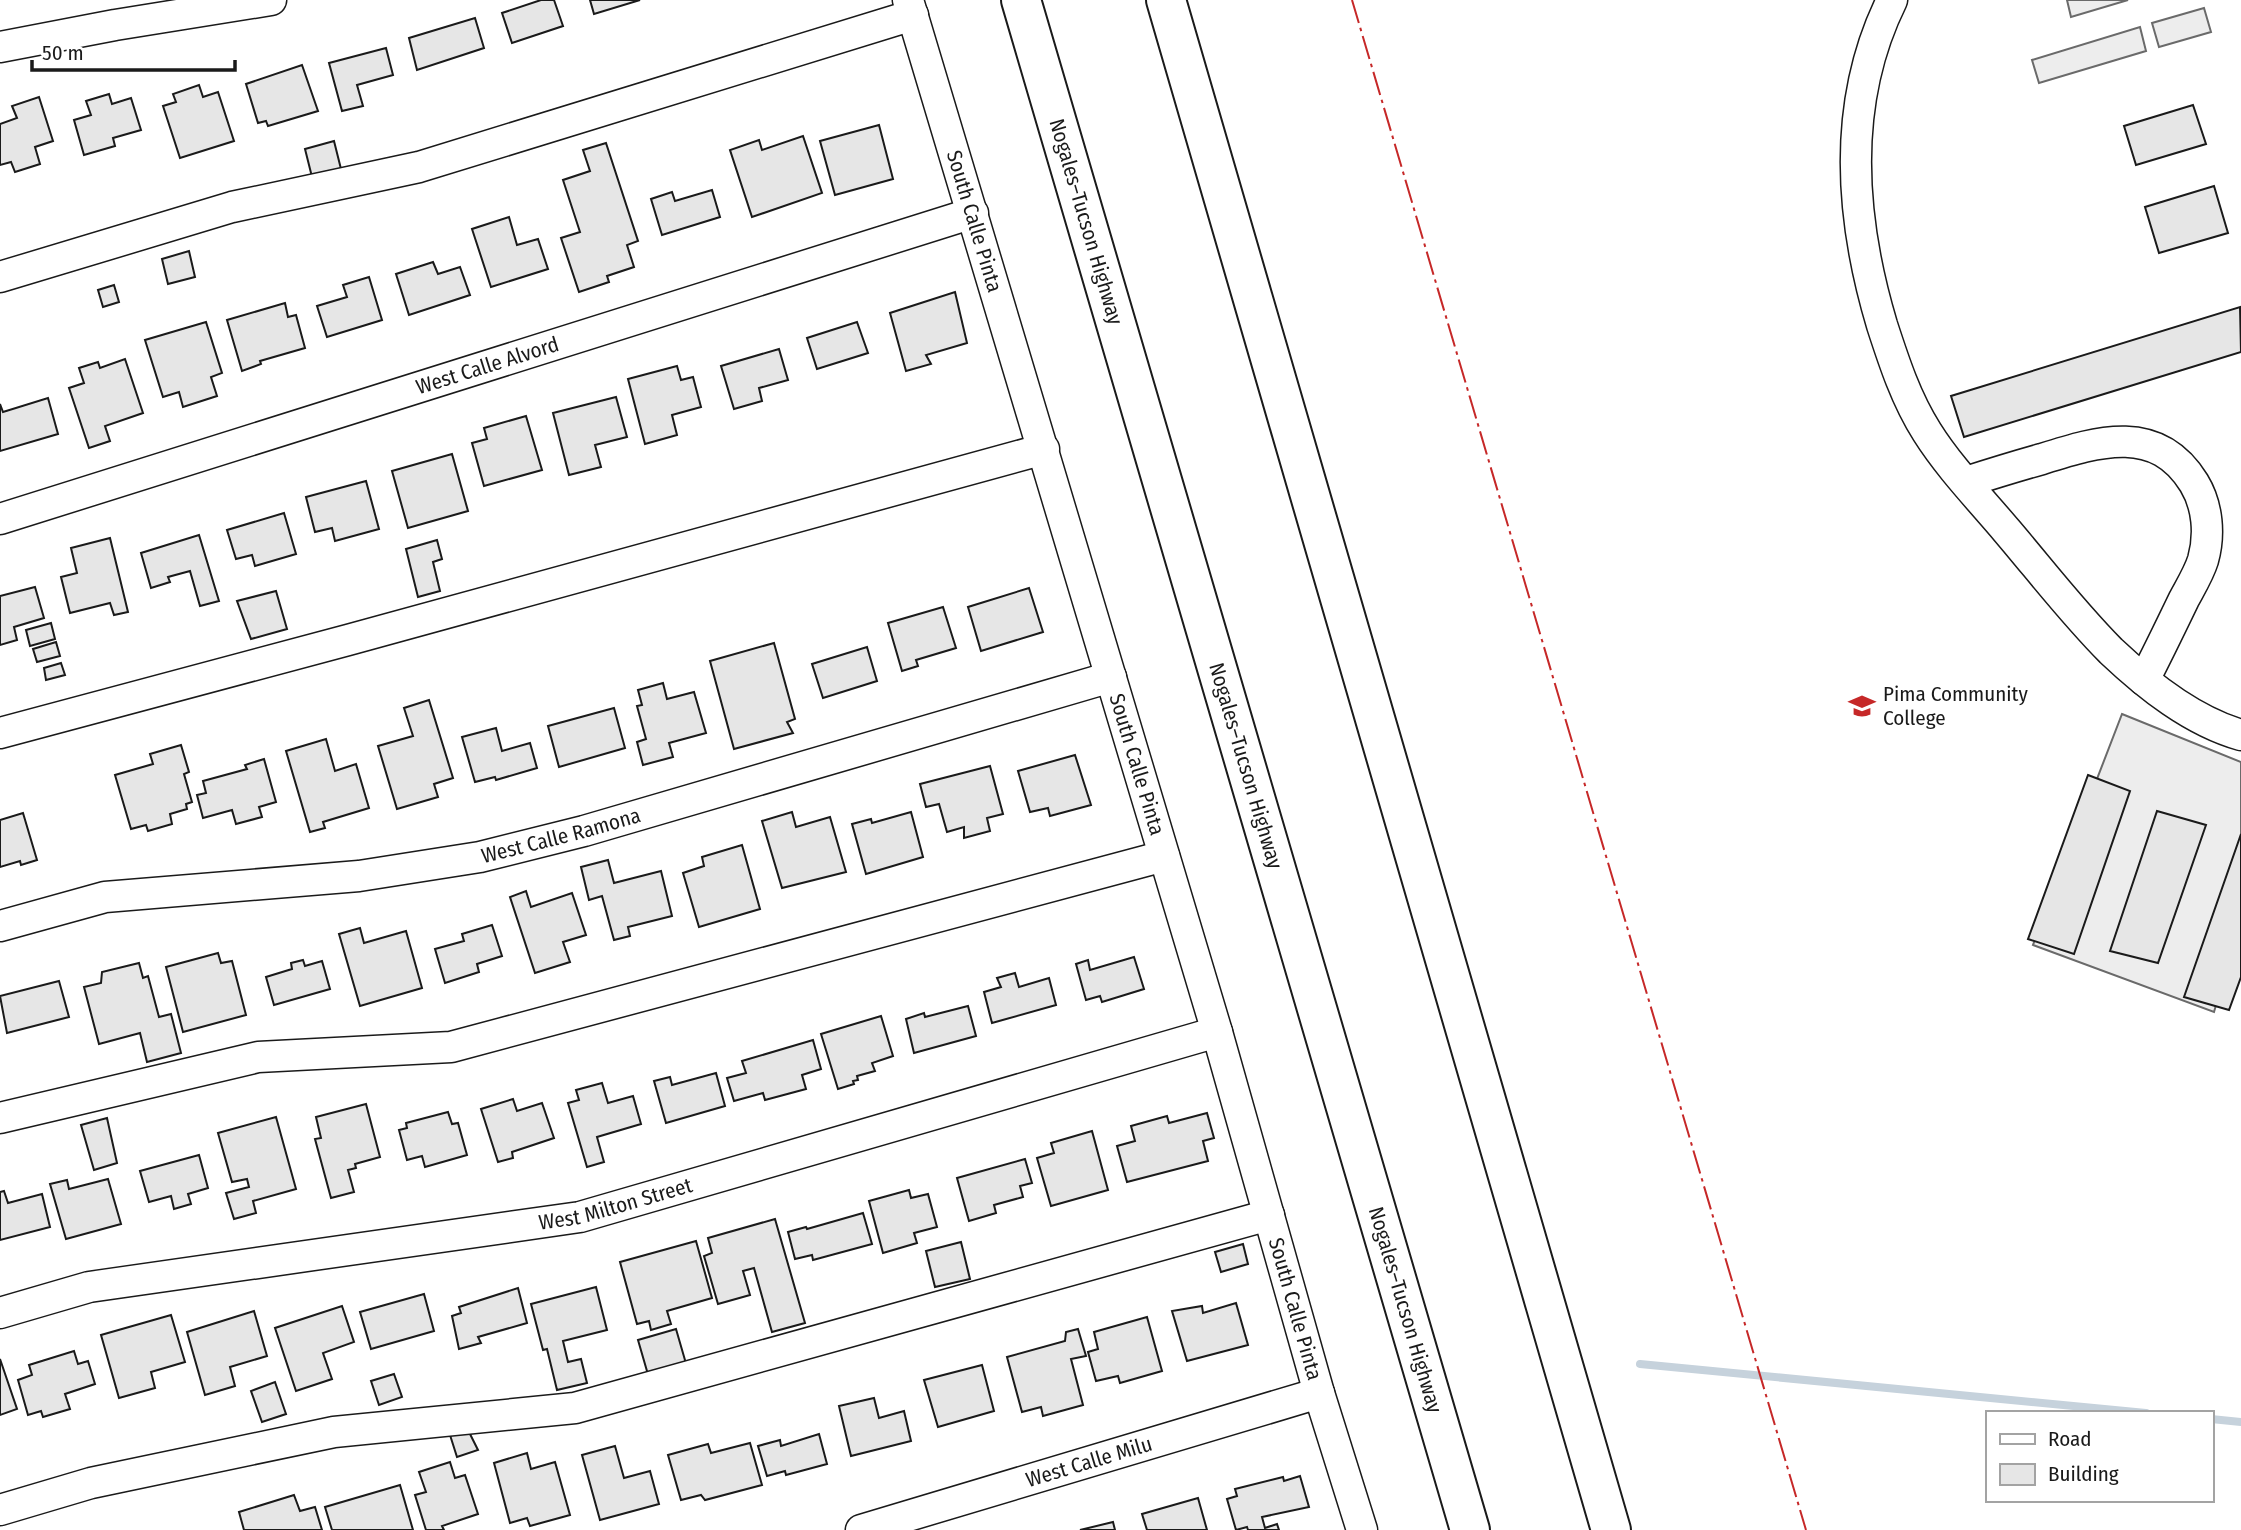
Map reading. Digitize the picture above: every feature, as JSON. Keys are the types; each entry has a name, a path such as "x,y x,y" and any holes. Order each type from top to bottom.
{"highway":[{"name":"Nogales–Tucson Highway","path":"1021,0 1470,1530"},
{"path":"1166,0 1611,1530"}],"street":[{"path":"0,47 271,0"},
{"path":"1892,0 1870,54 1857,126 1856,182 1861,237 1872,290 1902,384 1928,434 2095,636 2144,680 2201,718 2241,735"},
{"path":"0,277 232,208 419,167 911,8"},
{"name":"South Calle Pinta","path":"911,8 1217,1032 1319,1393 1362,1530"},
{"name":"West Calle Alvord","path":"0,519 973,213"},
{"path":"1966,482 2092,443 2120,441 2145,444 2168,454 2186,470 2198,490 2206,514 2208,539 2202,562 2144,680"},
{"path":"0,733 1044,449"},
{"name":"West Calle Ramona","path":"0,926 105,897 359,876 480,857 584,831 1111,677"},
{"path":"0,1118 258,1057 451,1046 1164,856"},
{"name":"West Milton Street","path":"0,1313 89,1287 580,1217 1217,1032"},
{"path":"0,1510 91,1483 334,1432 575,1408 1269,1215"},
{"name":"West Calle Milu","path":"861,1530 1319,1393"}],"shaded area":[{"path":"2067,0 2128,0 2071,17"},
{"path":"2204,8 2211,32 2159,47 2152,23"},
{"path":"2140,27 2146,51 2039,83 2032,60"},
{"path":"2122,714 2241,762 2241,919 2214,1012 2033,945"}],"building":[{"path":"541,0 554,0 563,26 512,43 502,13"},
{"path":"590,0 640,0 594,14"},
{"path":"475,18 484,48 417,70 409,38"},
{"path":"386,48 393,75 357,85 363,106 342,111 329,63"},
{"path":"302,65 318,111 268,126 266,121 258,123 246,84"},
{"path":"199,85 203,97 218,92 234,141 180,158 163,106 176,102 173,94"},
{"path":"109,94 112,104 131,98 141,130 113,138 115,146 84,155 74,120 91,115 86,101"},
{"path":"39,97 53,141 35,147 40,164 15,172 11,162 0,165 0,124 17,118 12,106"},
{"path":"2193,105 2206,144 2136,165 2124,126"},
{"path":"879,125 893,179 835,195 820,141"},
{"path":"803,136 822,193 752,217 730,150 759,140 762,150"},
{"path":"334,141 342,173 313,181 305,149"},
{"path":"606,143 638,241 627,245 634,267 607,276 609,282 579,292 561,238 580,232 563,180 590,171 583,150"},
{"path":"2214,186 2228,233 2159,253 2145,207"},
{"path":"712,190 720,217 662,235 651,199 672,192 675,201"},
{"path":"509,217 517,245 538,239 548,269 491,287 472,229"},
{"path":"189,251 195,277 168,284 162,259"},
{"path":"433,262 438,274 460,267 470,295 409,315 396,274"},
{"path":"369,277 382,320 327,337 317,306 347,297 343,285"},
{"path":"114,285 119,302 103,307 98,290"},
{"path":"955,292 967,343 926,355 931,364 906,371 890,313"},
{"path":"285,303 288,317 296,315 305,348 260,361 261,364 242,371 227,320"},
{"path":"2240,307 2241,352 1964,437 1951,396"},
{"path":"206,322 222,373 211,377 217,396 183,407 179,392 163,397 145,340"},
{"path":"857,322 868,353 817,369 807,338"},
{"path":"779,349 788,380 759,388 762,401 734,409 721,366"},
{"path":"125,359 143,413 105,426 110,441 89,448 69,388 84,383 79,368 98,362 100,368"},
{"path":"677,366 681,380 693,377 701,407 672,415 677,435 645,444 628,379"},
{"path":"616,397 627,437 595,445 601,467 569,475 553,413"},
{"path":"48,398 58,434 0,451 0,404 3,412"},
{"path":"526,416 542,470 484,486 472,443 487,439 484,428"},
{"path":"452,454 468,511 408,528 392,471"},
{"path":"366,481 379,529 335,541 332,528 315,532 306,497"},
{"path":"284,513 296,554 255,566 252,555 236,559 227,530"},
{"path":"199,535 219,601 200,606 190,571 168,577 170,582 151,588 141,553"},
{"path":"110,538 128,612 114,615 110,603 70,613 61,577 77,573 71,548"},
{"path":"437,540 442,559 433,562 440,591 418,597 406,549"},
{"path":"35,587 44,618 14,627 17,640 0,645 0,596"},
{"path":"1029,588 1043,632 981,651 968,607"},
{"path":"276,591 287,629 251,639 237,601"},
{"path":"943,607 956,648 916,660 918,666 902,671 888,623"},
{"path":"51,623 55,639 30,646 26,630"},
{"path":"56,642 60,656 37,662 33,649"},
{"path":"774,643 795,719 787,722 793,733 734,749 710,661"},
{"path":"867,647 877,681 823,698 812,664"},
{"path":"61,663 65,675 46,680 44,668"},
{"path":"663,683 667,699 694,692 706,733 669,743 673,757 643,765 637,742 646,739 637,706 642,705 638,690"},
{"path":"429,700 453,778 434,784 438,797 397,809 378,746 413,736 404,708"},
{"path":"614,708 625,748 559,767 548,726"},
{"path":"496,728 502,751 530,743 537,768 496,780 495,777 475,782 462,737"},
{"path":"326,739 335,771 356,764 369,808 323,822 325,828 310,832 286,751"},
{"path":"181,745 189,772 184,774 192,802 186,804 187,809 170,814 172,824 148,831 146,825 131,829 115,775 153,764 150,754"},
{"path":"1075,755 1091,805 1050,816 1048,808 1030,812 1018,771"},
{"path":"264,759 276,802 259,807 262,817 236,824 232,810 203,818 197,795 206,793 203,781 247,769 245,765"},
{"path":"990,766 1003,814 987,818 990,831 964,838 964,827 947,832 939,804 926,807 920,784"},
{"path":"2088,775 2130,791 2074,954 2028,939"},
{"path":"2157,811 2206,825 2158,963 2110,951"},
{"path":"792,812 796,827 830,817 846,872 782,888 762,821"},
{"path":"911,812 923,857 866,874 852,824 871,819 872,823"},
{"path":"23,813 37,860 21,865 20,861 0,867 0,820"},
{"path":"2241,834 2241,977 2229,1010 2184,997"},
{"path":"742,845 760,909 699,927 683,873 704,866 702,857"},
{"path":"608,860 614,883 661,871 672,916 628,927 630,936 614,940 602,896 589,900 581,867"},
{"path":"526,891 531,907 572,893 586,935 563,942 570,962 535,973 510,897"},
{"path":"492,925 502,956 477,964 479,972 445,983 435,949 464,941 462,934"},
{"path":"360,928 364,943 406,931 422,988 360,1006 339,934"},
{"path":"218,953 221,963 232,961 246,1015 183,1032 166,967"},
{"path":"1134,957 1144,989 1102,1002 1100,996 1086,1000 1076,964 1088,960 1090,970"},
{"path":"303,960 305,966 322,961 330,989 274,1005 266,977 292,969 291,963"},
{"path":"139,963 143,978 148,976 159,1017 171,1014 181,1053 147,1062 140,1033 99,1044 84,987 101,983 102,972"},
{"path":"1015,973 1019,987 1049,978 1056,1005 992,1023 984,992 1001,987 997,978"},
{"path":"59,981 69,1017 7,1033 0,996"},
{"path":"968,1006 976,1036 914,1053 906,1019 924,1013 925,1017"},
{"path":"881,1016 893,1056 872,1063 875,1071 857,1076 858,1080 853,1081 854,1084 838,1089 821,1034"},
{"path":"813,1040 821,1069 802,1075 806,1089 765,1100 763,1093 734,1101 727,1078 746,1073 742,1061"},
{"path":"716,1073 725,1106 666,1123 654,1081 670,1077 672,1085"},
{"path":"602,1083 608,1103 633,1096 641,1124 597,1137 604,1162 587,1167 568,1103 579,1100 576,1090"},
{"path":"513,1099 517,1111 542,1103 554,1138 512,1152 513,1158 498,1162 481,1109"},
{"path":"366,1104 380,1157 355,1164 356,1168 348,1170 354,1192 331,1198 315,1139 321,1138 316,1117"},
{"path":"448,1112 452,1124 458,1123 467,1155 425,1167 422,1156 407,1160 399,1130 407,1128 406,1123"},
{"path":"1207,1113 1214,1138 1203,1141 1208,1161 1127,1182 1117,1146 1135,1141 1131,1126 1167,1116 1169,1123"},
{"path":"276,1117 296,1189 253,1201 256,1213 234,1219 226,1193 249,1187 247,1179 232,1182 218,1133"},
{"path":"107,1118 117,1163 94,1170 81,1125"},
{"path":"1092,1131 1108,1190 1051,1206 1037,1158 1054,1153 1051,1143"},
{"path":"199,1155 208,1188 188,1194 191,1204 174,1209 171,1196 149,1202 140,1171"},
{"path":"1025,1159 1032,1183 1020,1186 1023,1197 994,1205 996,1213 969,1221 957,1178"},
{"path":"108,1179 121,1224 66,1239 50,1184 67,1180 69,1189"},
{"path":"909,1190 911,1198 928,1194 937,1227 914,1233 917,1243 883,1253 869,1201"},
{"path":"4,1191 8,1203 42,1194 50,1227 0,1240 0,1192"},
{"path":"863,1213 872,1244 813,1260 812,1255 795,1259 788,1232"},
{"path":"775,1219 805,1323 772,1332 754,1268 743,1271 750,1295 718,1304 704,1256 712,1253 708,1238"},
{"path":"696,1241 712,1298 667,1311 671,1324 651,1330 649,1321 637,1324 620,1262"},
{"path":"961,1242 970,1279 935,1287 926,1251"},
{"path":"1243,1244 1248,1264 1221,1272 1215,1252"},
{"path":"596,1287 607,1330 563,1341 568,1362 581,1359 587,1383 557,1390 547,1349 543,1350 531,1304"},
{"path":"518,1288 527,1323 478,1337 481,1343 459,1349 452,1316 461,1313 459,1307"},
{"path":"424,1294 434,1331 371,1349 360,1312"},
{"path":"1236,1303 1248,1345 1187,1361 1172,1311 1202,1306 1203,1313"},
{"path":"342,1306 354,1342 323,1353 332,1379 296,1391 275,1328"},
{"path":"254,1311 267,1356 230,1367 235,1386 205,1395 187,1332"},
{"path":"171,1315 185,1362 151,1372 155,1388 119,1398 101,1335"},
{"path":"1147,1317 1162,1371 1120,1383 1118,1376 1096,1381 1088,1352 1098,1349 1094,1332"},
{"path":"676,1329 687,1367 649,1378 638,1340"},
{"path":"1078,1329 1086,1356 1071,1359 1083,1405 1043,1416 1041,1407 1022,1412 1007,1357 1065,1341 1066,1332"},
{"path":"74,1351 78,1364 88,1361 95,1384 65,1394 70,1409 43,1417 41,1411 28,1415 18,1380 32,1375 29,1365"},
{"path":"0,1359 17,1409 0,1415"},
{"path":"982,1365 994,1411 938,1427 924,1380"},
{"path":"394,1374 402,1397 379,1405 371,1381"},
{"path":"275,1382 286,1414 262,1422 251,1391"},
{"path":"874,1398 879,1418 904,1411 911,1441 851,1456 839,1406"},
{"path":"468,1430 478,1450 457,1457 450,1435"},
{"path":"819,1434 827,1464 786,1475 785,1471 767,1476 758,1446 780,1440 781,1446"},
{"path":"750,1443 762,1485 705,1500 701,1495 681,1500 668,1455 708,1444 711,1453"},
{"path":"615,1446 624,1478 650,1471 659,1504 600,1520 582,1455"},
{"path":"527,1453 531,1469 555,1462 570,1515 530,1526 527,1518 510,1523 494,1463"},
{"path":"450,1462 455,1478 465,1475 478,1514 442,1526 444,1530 426,1530 415,1495 426,1492 419,1472"},
{"path":"1300,1476 1309,1507 1262,1517 1265,1528 1277,1524 1279,1530 1248,1530 1247,1527 1236,1530 1227,1499 1237,1496 1235,1489 1283,1477 1284,1481"},
{"path":"400,1485 413,1530 332,1530 325,1507"},
{"path":"294,1495 300,1511 315,1507 322,1530 244,1530 239,1512"},
{"path":"1198,1498 1207,1530 1147,1530 1142,1514"},
{"path":"1113,1522 1115,1530 1080,1530"}],"waterway":[{"path":"1640,1364 2125,1411"},
{"path":"2213,1419 2241,1422"}],"power":[{"path":"1352,0 1806,1530"}],"place":[{"name":"Pima Community College","path":"1862,706"}]}
